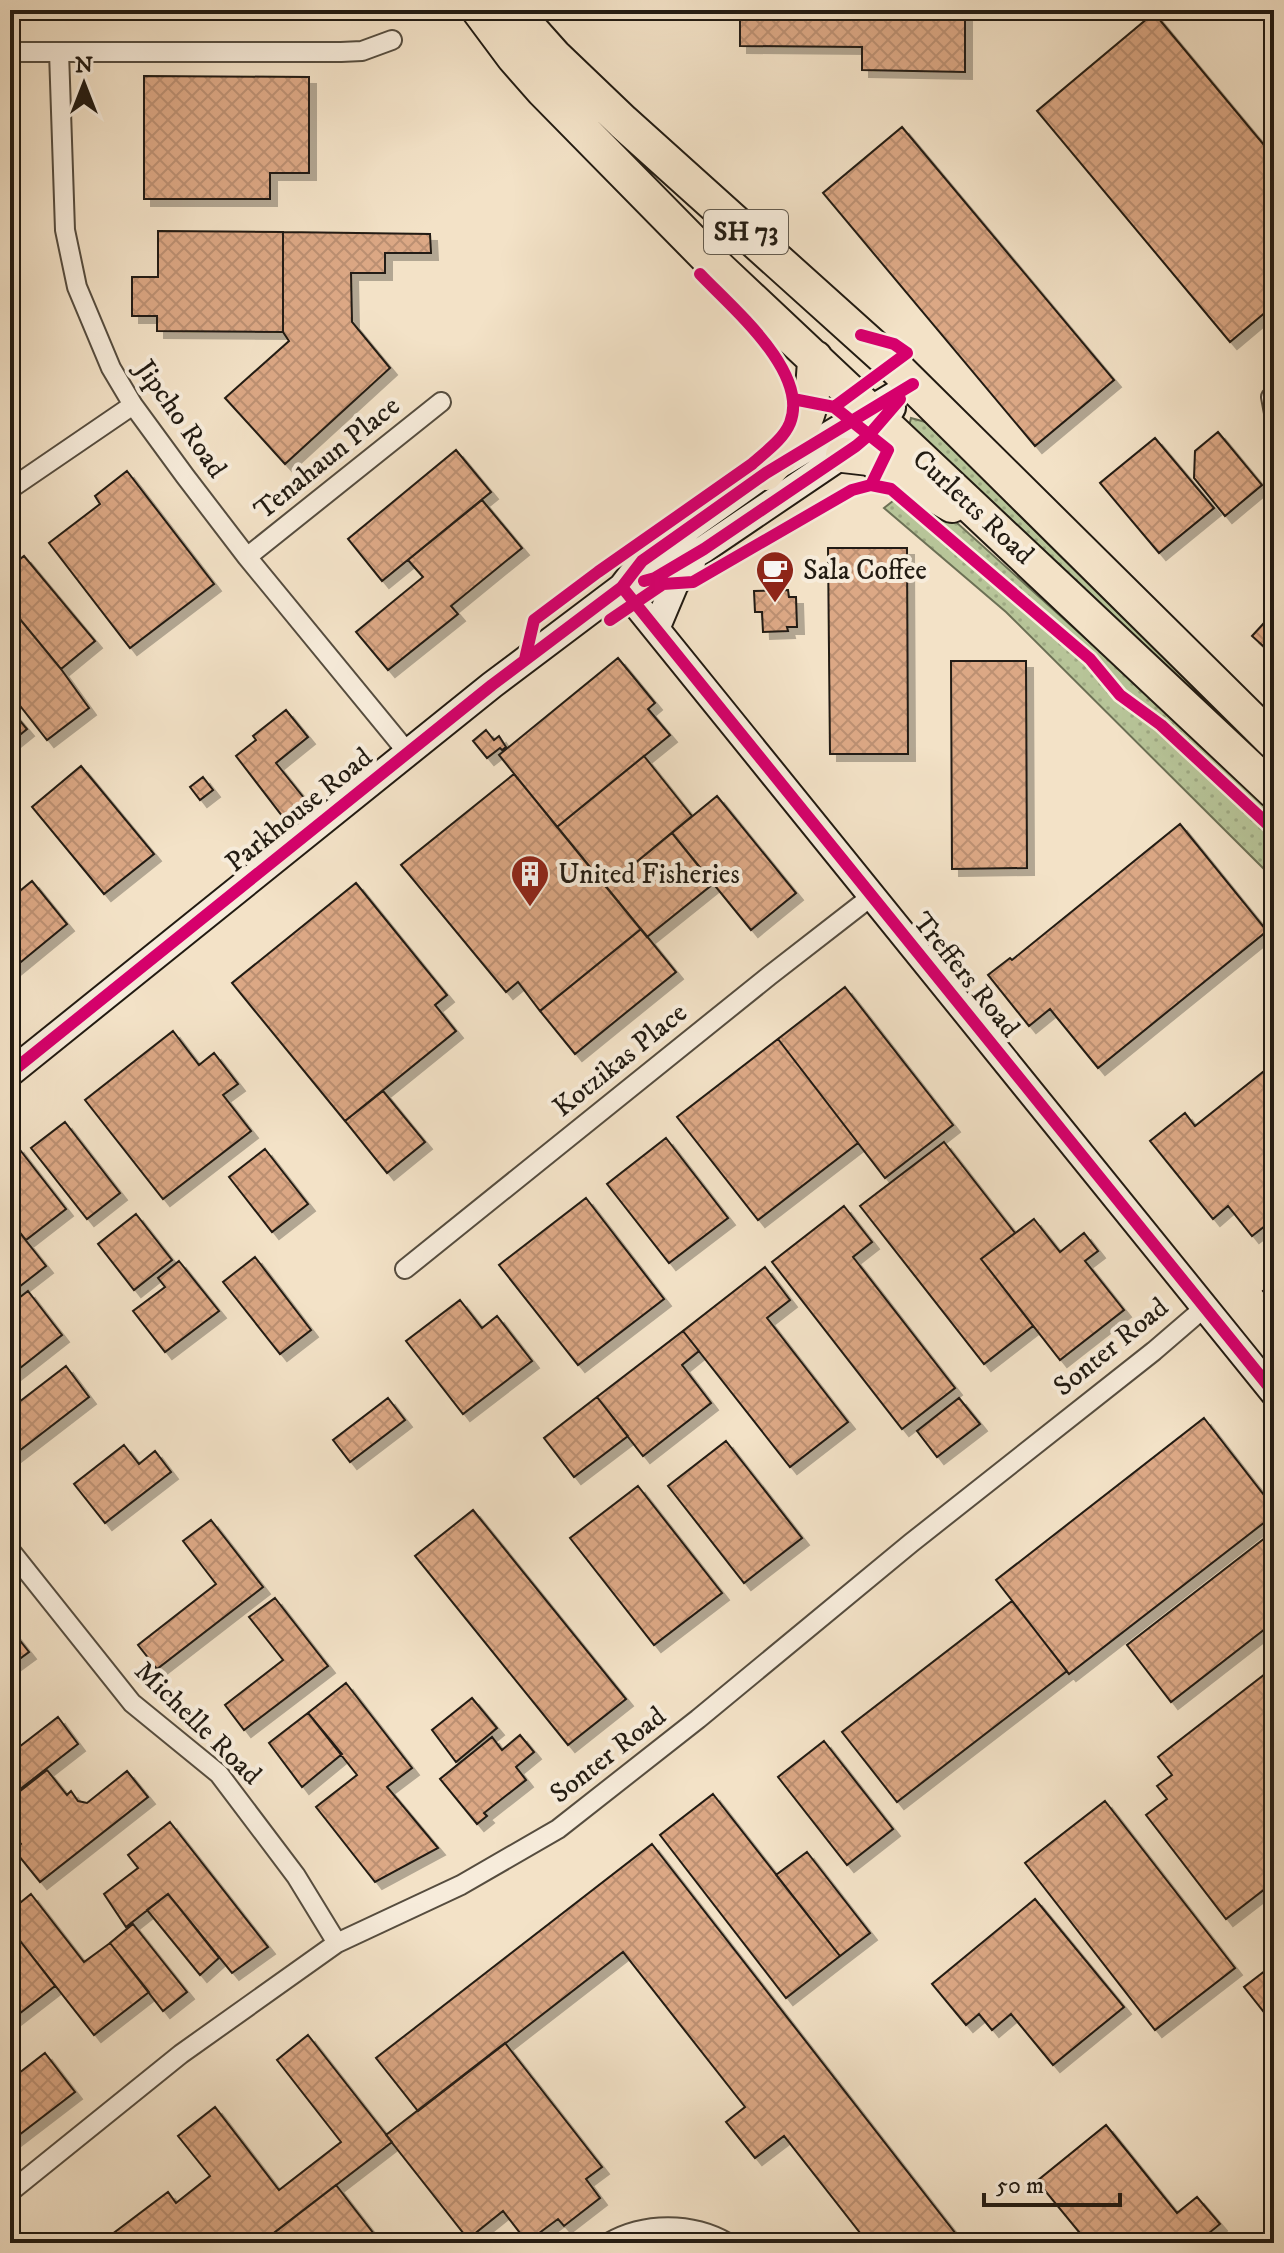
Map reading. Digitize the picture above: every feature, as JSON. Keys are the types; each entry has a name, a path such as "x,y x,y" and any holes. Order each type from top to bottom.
{"highway":[{"name":"Curletts Road","path":"479,10 543,90 719,269 1274,791"},
{"name":"Curletts Road","path":"513,10 554,56 623,122 913,384 1274,742"},
{"path":"766,473 791,446 806,419 814,394 815,358"},
{"path":"843,455 869,458 998,530"}],"street":[{"path":"10,52 341,52 362,51 392,40"},
{"name":"Jipcho Road","path":"59,52 65,230 77,287 111,368 133,405 247,557 408,753"},
{"name":"Parkhouse Road","path":"10,1073 550,639 622,587 642,561 766,473 876,415 913,384"},
{"name":"Tenahaun Place","path":"247,557 441,402"},
{"path":"10,489 133,405"},
{"name":"Parkhouse Road","path":"622,587 655,578 704,549 843,455 869,435 876,415"},
{"path":"656,629 675,584 704,549"},
{"name":"Treffers Road","path":"622,587 1274,1393"},
{"name":"Kotzikas Place","path":"405,1269 872,896"},
{"name":"Sonter Road","path":"10,2192 181,2054 337,1943 461,1885 558,1829 1204,1308"},
{"name":"Michelle Road","path":"10,1550 132,1703 219,1774 296,1876 337,1943"},
{"path":"608,2243 636,2230 669,2228 703,2232 728,2243"}],"green space":[{"path":"911,418 929,423 1274,757 1274,776 908,430"},
{"path":"907,490 946,513 1274,808 1274,879 1006,612 884,508"}],"building":[{"path":"740,10 965,10 965,72 862,70 862,47 740,46"},
{"path":"1154,13 1274,157 1274,305 1230,342 1037,111"},
{"path":"144,76 309,77 309,173 270,173 270,199 144,199"},
{"path":"902,127 1114,380 1035,446 823,193"},
{"path":"158,231 283,232 283,332 157,331 157,316 132,316 132,277 158,277"},
{"path":"283,232 430,234 431,253 385,253 385,273 351,273 352,322 390,368 285,464 225,398 289,341 283,332"},
{"path":"1218,432 1262,485 1225,516 1194,478 1195,451"},
{"path":"1155,438 1214,508 1159,553 1100,483"},
{"path":"456,450 491,492 382,581 348,539"},
{"path":"127,471 214,584 130,648 49,543 100,504 95,496"},
{"path":"482,500 522,548 451,606 458,614 388,670 356,632 423,577 408,560"},
{"path":"828,548 907,548 908,754 830,754"},
{"path":"24,556 95,641 61,669 10,607 10,567"},
{"name":"Sala Coffee","path":"788,590 789,597 796,597 797,627 787,627 788,631 763,632 762,612 755,612 754,591"},
{"path":"10,607 89,708 47,740 10,693"},
{"path":"1274,612 1274,656 1252,636"},
{"path":"618,658 655,703 648,709 670,735 557,827 499,755"},
{"path":"951,661 1026,661 1027,868 952,869"},
{"path":"10,709 27,729 10,743"},
{"path":"286,710 308,737 276,763 308,803 286,821 236,756 256,740 253,736"},
{"path":"486,730 494,740 499,736 506,747 487,758 473,741"},
{"path":"644,756 692,816 606,887 557,827"},
{"path":"81,766 154,854 104,894 32,807"},
{"name":"United Fisheries","path":"514,774 641,929 540,1011 518,982 506,992 401,865"},
{"path":"203,777 213,790 200,800 190,787"},
{"path":"717,796 796,893 751,930 672,833"},
{"path":"1180,824 1267,931 1098,1068 1050,1009 1029,1026 988,975 1010,958 1012,960"},
{"path":"672,833 713,884 647,937 606,887"},
{"path":"32,881 67,924 10,971 10,899"},
{"path":"356,883 447,995 435,1005 456,1031 345,1121 232,983"},
{"path":"641,929 676,972 575,1054 540,1011"},
{"path":"845,987 953,1125 885,1178 778,1039"},
{"path":"173,1031 199,1065 214,1053 238,1084 223,1095 251,1131 163,1199 85,1100"},
{"path":"778,1039 858,1143 758,1220 677,1117"},
{"path":"1268,1068 1274,1076 1274,1219 1252,1236 1228,1206 1213,1219 1150,1141 1185,1113 1195,1126"},
{"path":"383,1091 425,1142 387,1173 345,1121"},
{"path":"65,1122 120,1193 87,1219 31,1148"},
{"path":"666,1138 728,1218 669,1263 607,1184"},
{"path":"944,1142 1015,1233 981,1259 1033,1326 984,1364 860,1206"},
{"path":"17,1146 66,1209 26,1240 10,1220 10,1152"},
{"path":"265,1149 308,1204 272,1232 229,1177"},
{"path":"586,1198 664,1299 578,1365 499,1265"},
{"path":"844,1206 872,1242 853,1257 955,1388 902,1429 772,1262"},
{"path":"136,1214 172,1260 134,1290 98,1244"},
{"path":"1034,1219 1060,1252 1084,1233 1098,1251 1085,1261 1124,1310 1060,1360 981,1259"},
{"path":"16,1228 46,1266 10,1294 10,1233"},
{"path":"255,1257 311,1330 280,1354 223,1282"},
{"path":"179,1261 219,1311 165,1352 133,1311 165,1287 158,1278"},
{"path":"765,1267 790,1300 767,1318 848,1422 790,1467 683,1331"},
{"path":"1274,1283 1274,1305 1263,1291"},
{"path":"28,1291 62,1335 10,1376 10,1341 13,1338 10,1334 10,1305"},
{"path":"460,1300 482,1328 497,1316 532,1361 463,1414 406,1341"},
{"path":"683,1331 699,1351 682,1365 711,1403 643,1456 597,1397"},
{"path":"66,1366 89,1397 10,1458 10,1409"},
{"path":"597,1397 628,1436 574,1477 544,1438"},
{"path":"388,1398 405,1420 350,1462 333,1440"},
{"path":"959,1398 980,1424 937,1457 917,1431"},
{"path":"1204,1418 1274,1508 1274,1515 1069,1674 996,1580"},
{"path":"726,1441 802,1538 744,1583 668,1486"},
{"path":"124,1445 139,1464 155,1451 171,1472 105,1523 74,1484"},
{"path":"638,1486 722,1593 654,1645 570,1538"},
{"path":"473,1510 626,1699 568,1745 415,1556"},
{"path":"211,1520 263,1587 157,1669 138,1645 216,1584 183,1541"},
{"path":"1274,1531 1274,1622 1171,1702 1127,1645"},
{"path":"275,1598 328,1666 244,1730 225,1705 283,1660 249,1617"},
{"path":"1012,1601 1067,1671 897,1802 842,1732"},
{"path":"10,1628 29,1652 10,1666"},
{"path":"1274,1667 1274,1882 1226,1919 1146,1815 1167,1799 1157,1786 1172,1775 1158,1757"},
{"path":"346,1683 412,1768 387,1787 438,1848 375,1882 316,1807 357,1775 308,1713"},
{"path":"472,1698 497,1728 456,1762 432,1730"},
{"path":"308,1713 342,1754 302,1787 269,1743"},
{"path":"58,1717 78,1744 10,1797 10,1754"},
{"path":"520,1735 534,1752 516,1767 526,1780 484,1813 487,1816 477,1824 440,1779 492,1737 502,1750"},
{"path":"824,1741 893,1829 847,1865 778,1777"},
{"path":"47,1770 67,1795 71,1791 78,1801 87,1803 127,1771 148,1797 40,1882 14,1850 21,1844 10,1831 10,1799"},
{"path":"713,1794 840,1956 786,1998 660,1835"},
{"path":"1105,1801 1235,1968 1155,2030 1025,1863"},
{"path":"170,1822 268,1947 232,1973 168,1894 126,1927 104,1894 138,1868 128,1855"},
{"path":"652,1844 963,2243 868,2243 784,2136 755,2158 726,2122 745,2107 623,1952 418,2111 376,2058"},
{"path":"807,1852 870,1933 840,1956 776,1875"},
{"path":"31,1894 84,1962 110,1943 149,1992 94,2035 10,1928 10,1911"},
{"path":"168,1894 219,1958 200,1975 147,1910"},
{"path":"1035,1899 1124,2007 1053,2065 1011,2014 992,2030 979,2014 966,2025 932,1984"},
{"path":"133,1924 187,1992 163,2011 110,1943"},
{"path":"10,1928 55,1986 10,2021"},
{"path":"1274,1964 1274,2025 1244,1987"},
{"path":"308,2035 392,2142 261,2243 117,2243 111,2235 168,2192 176,2203 210,2176 178,2136 215,2107 279,2190 341,2142 277,2060"},
{"path":"505,2043 602,2167 586,2179 600,2198 564,2226 558,2219 527,2242 503,2211 468,2239 386,2135"},
{"path":"45,2053 75,2092 10,2142 10,2080"},
{"path":"1106,2125 1177,2213 1197,2197 1220,2224 1197,2243 1088,2243 1037,2181"},
{"path":"336,2185 381,2243 283,2243 275,2232"}],"cycle path":[{"path":"525,659 534,620 752,464 778,440 790,423 793,403 789,383 778,362 747,322 700,274"},
{"path":"834,407 907,353 894,344 861,335"},
{"path":"10,1073 492,685 622,587 642,561 766,473 913,384"},
{"path":"793,399 834,407 888,450 871,485"},
{"path":"644,581 655,578 704,549 856,446 900,399"},
{"path":"610,620 663,584 693,582 852,490 871,485 891,489 1090,659 1120,695 1161,725 1274,830"},
{"path":"622,587 1274,1393"}],"place":[{"name":"Sala Coffee","path":"775,604"},
{"name":"United Fisheries","path":"530,908"}]}
